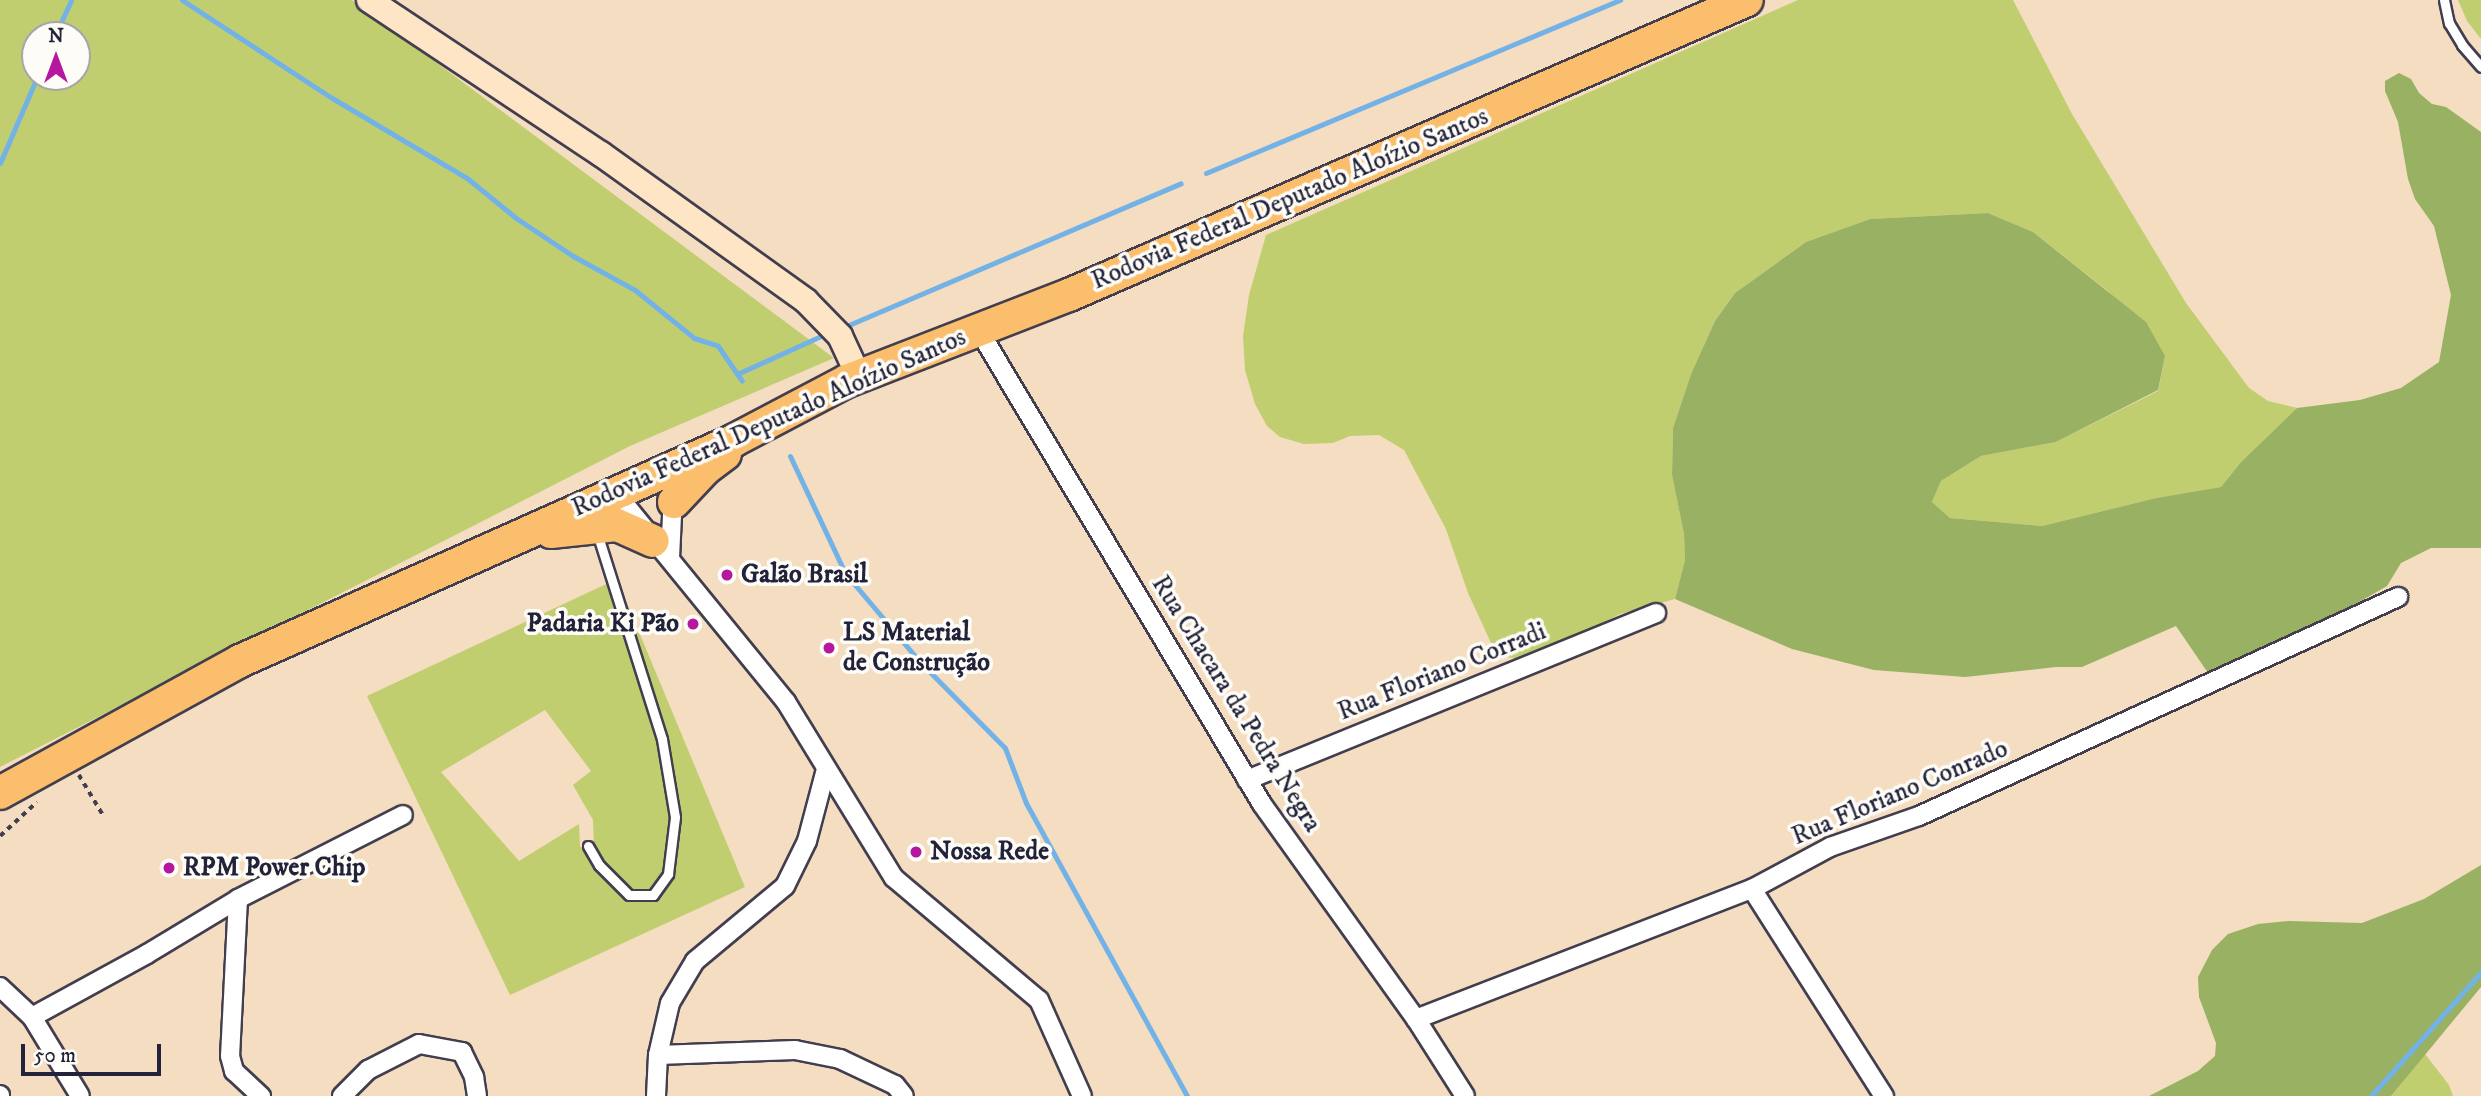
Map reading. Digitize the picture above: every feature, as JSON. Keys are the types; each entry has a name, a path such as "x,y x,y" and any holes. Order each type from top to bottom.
{"highway":[{"name":"Rodovia Federal Deputado Aloízio Santos","path":"0,793 240,661 508,540 619,484 762,426 853,379 1069,295 1746,0"},
{"path":"661,465 853,379"},
{"path":"674,502 705,469 762,426"},
{"path":"444,569 474,542 499,528 619,484"},
{"path":"508,540 617,525 662,550"}],"street":[{"path":"369,0 601,154 806,301 840,336 853,379"},
{"name":"Rua Chacara da Pedra Negra","path":"978,329 1247,780 1416,1019 1465,1096"},
{"path":"661,465 674,502 662,550"},
{"path":"619,484 627,507 786,702 894,878 1039,1000 1082,1096"},
{"name":"Rua Floriano Conrado","path":"1416,1019 1752,889 1830,847 1919,817 2398,597"},
{"name":"Rua Floriano Corradi","path":"1247,780 1656,613"},
{"path":"656,1096 658,1055 670,1003 695,961 785,886 807,841 826,769"},
{"path":"32,1017 147,954 238,899 403,815"},
{"path":"1752,889 1884,1096"},
{"path":"238,899 228,1039 234,1071 261,1096"},
{"path":"0,986 32,1017 80,1096"},
{"path":"342,1096 368,1070 419,1044 462,1052 474,1077 477,1096"},
{"path":"658,1055 795,1050 839,1059 895,1085 904,1096"}],"lane":[{"path":"2444,0 2449,23 2462,46 2481,67"},
{"path":"588,846 599,865 629,895 653,895 668,874 675,817 662,738 595,526"}],"path":[{"path":"75,768 103,815"}],"green space":[{"path":"0,0 352,0 834,358 630,446 0,767"},
{"path":"1798,0 2013,0 2072,114 2186,303 2249,388 2268,401 2297,408 2241,462 2221,487 2156,498 2042,526 1950,518 1932,502 1941,481 1981,456 2056,442 2158,391 2165,356 2109,292 2033,232 1988,213 1870,219 1806,242 1735,293 1715,321 1691,374 1673,428 1672,475 1684,534 1685,560 1675,599 1620,614 1531,660 1497,656 1468,593 1446,529 1404,450 1379,435 1350,436 1333,443 1304,444 1280,437 1267,426 1255,404 1245,370 1243,336 1249,295 1266,235"},
{"path":"2458,0 2481,0 2481,39 2467,21"},
{"path":"2399,73 2411,79 2419,93 2432,104 2446,107 2481,132 2481,548 2431,548 2401,563 2387,586 2247,666 2236,683 2219,689 2176,626 2082,667 2056,667 1965,677 1874,670 1792,649 1675,599 1685,560 1684,534 1672,475 1673,428 1691,374 1715,321 1735,293 1806,242 1870,219 1988,213 2033,232 2146,322 2165,356 2158,390 2056,442 1981,456 1941,481 1932,502 1950,518 2042,526 2156,498 2221,487 2241,462 2297,408 2360,400 2401,388 2439,362 2451,295 2434,226 2415,199 2408,179 2398,122 2385,91 2385,81"},
{"path":"617,579 745,887 510,995 367,696","holes":["545,710 591,771 573,785 593,820 594,845 580,847 579,824 519,861 441,772"]},
{"path":"2481,865 2481,987 2391,1096 2149,1096 2198,1071 2215,1056 2216,1043 2199,997 2198,977 2212,950 2228,934 2258,924 2289,921 2362,923 2424,899"},
{"path":"2425,1054 2449,1085 2453,1096 2391,1096"}],"waterway":[{"path":"61,21 71,0"},
{"path":"182,0 332,98 467,178 516,218 573,256 635,290 694,338 718,346 742,381"},
{"path":"1206,173 1620,0"},
{"path":"0,163 31,91"},
{"path":"844,327 1181,183"},
{"path":"737,374 825,334"},
{"path":"790,456 845,573 919,661 1005,748 1026,803 1187,1096"},
{"path":"2371,1096 2481,972"}],"place":[{"name":"Galão Brasil","path":"727,575"},
{"name":"Padaria Ki Pão","path":"693,624"},
{"name":"LS Material de Construção","path":"829,648"},
{"name":"Nossa Rede","path":"916,852"},
{"name":"RPM Power Chip","path":"169,868"}]}
